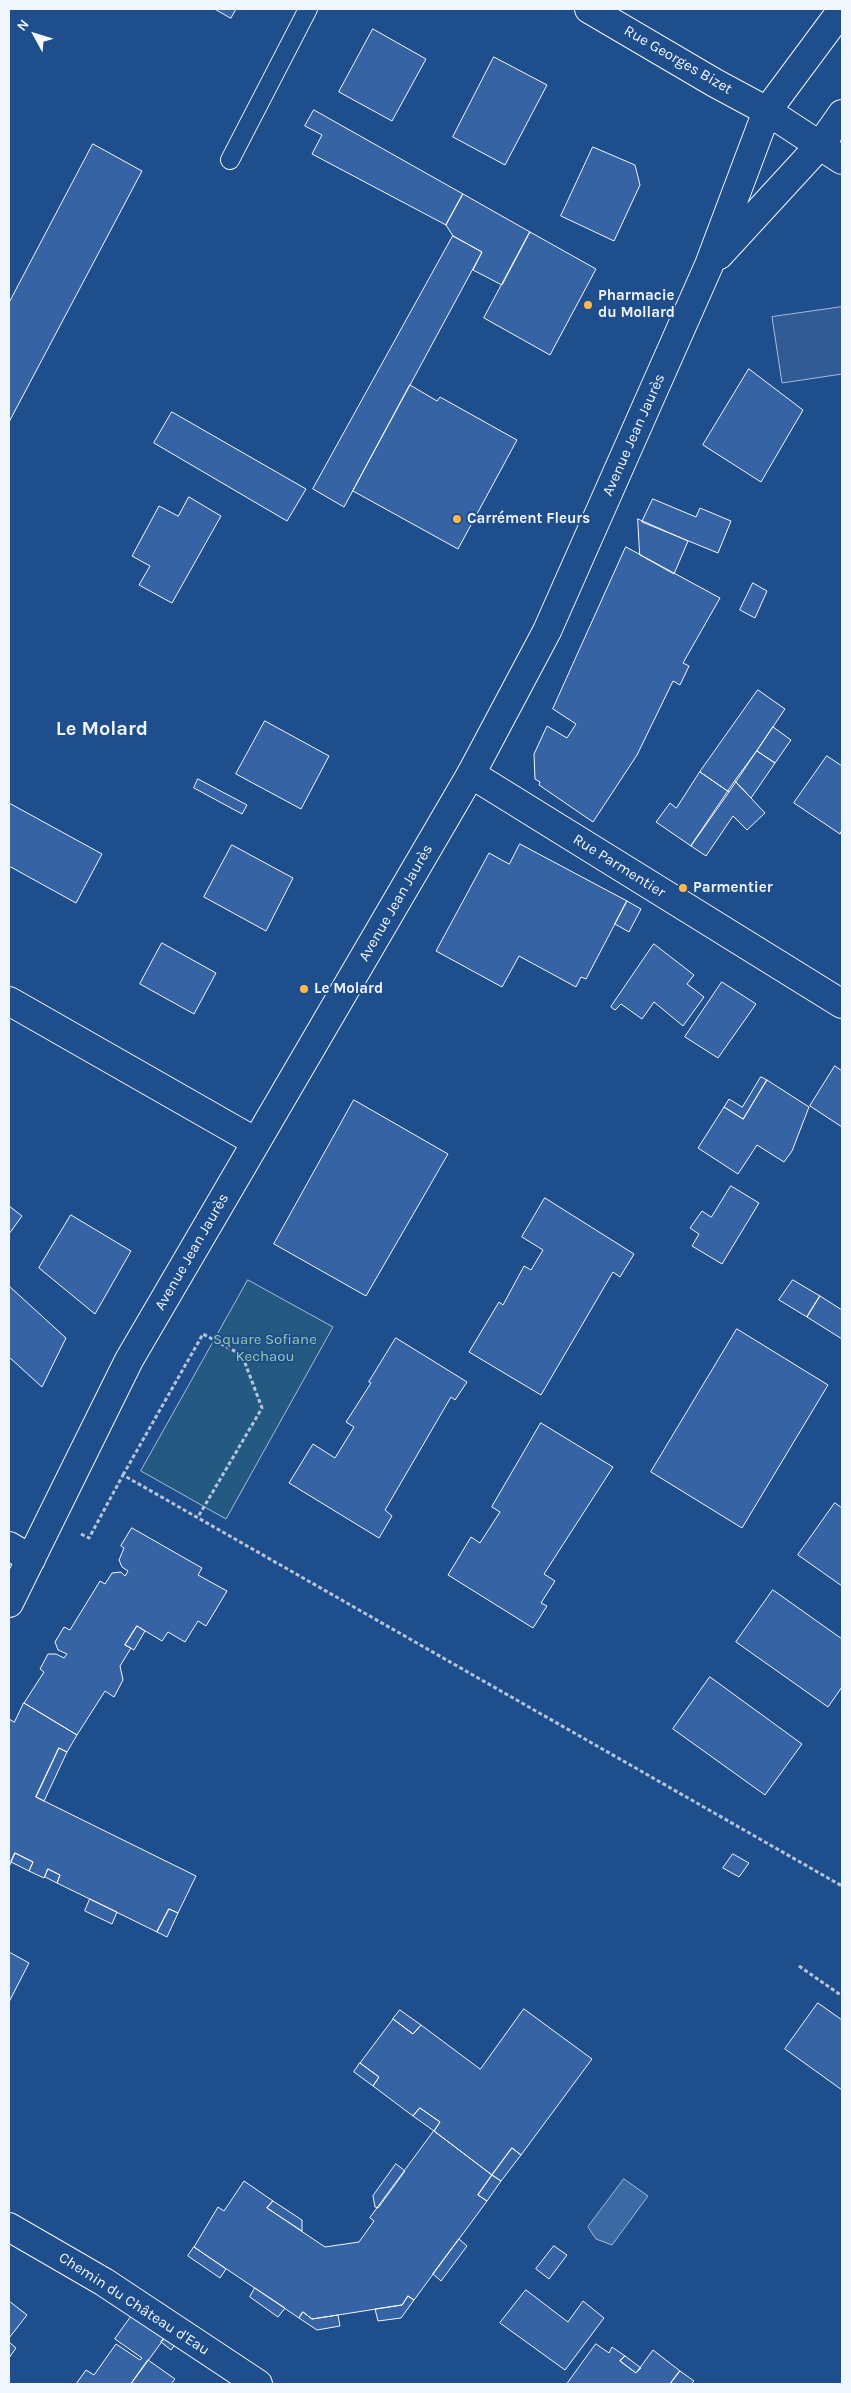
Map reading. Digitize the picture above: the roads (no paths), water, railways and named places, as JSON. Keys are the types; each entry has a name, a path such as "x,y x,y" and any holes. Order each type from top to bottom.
{"main road":[{"name":"Rue Georges Bizet","path":"589,9 715,83 768,110 832,152"},
{"name":"Avenue Jean Jaurès","path":"9,1603 20,1552 50,1520 129,1360 471,774 547,631 709,265 768,110 842,10"},
{"name":"Avenue Jean Jaurès","path":"709,265 832,152 842,114"},
{"name":"Rue Parmentier","path":"471,774 842,1004"},
{"path":"9,1002 256,1142"},
{"name":"Chemin du Château d'Eau","path":"9,2227 104,2282 258,2384"}],"lane":[{"path":"230,160 308,9"}],"place":[{"name":"Pharmacie du Mollard","path":"588,305"},
{"name":"Carrément Fleurs","path":"457,519"},
{"name":"Parmentier","path":"683,888"},
{"name":"Le Molard","path":"304,989"}],"district":[{"name":"Le Molard","path":"102,729"}],"park label":[{"name":"Square Sofiane Kechaou","path":"265,1348"}]}
